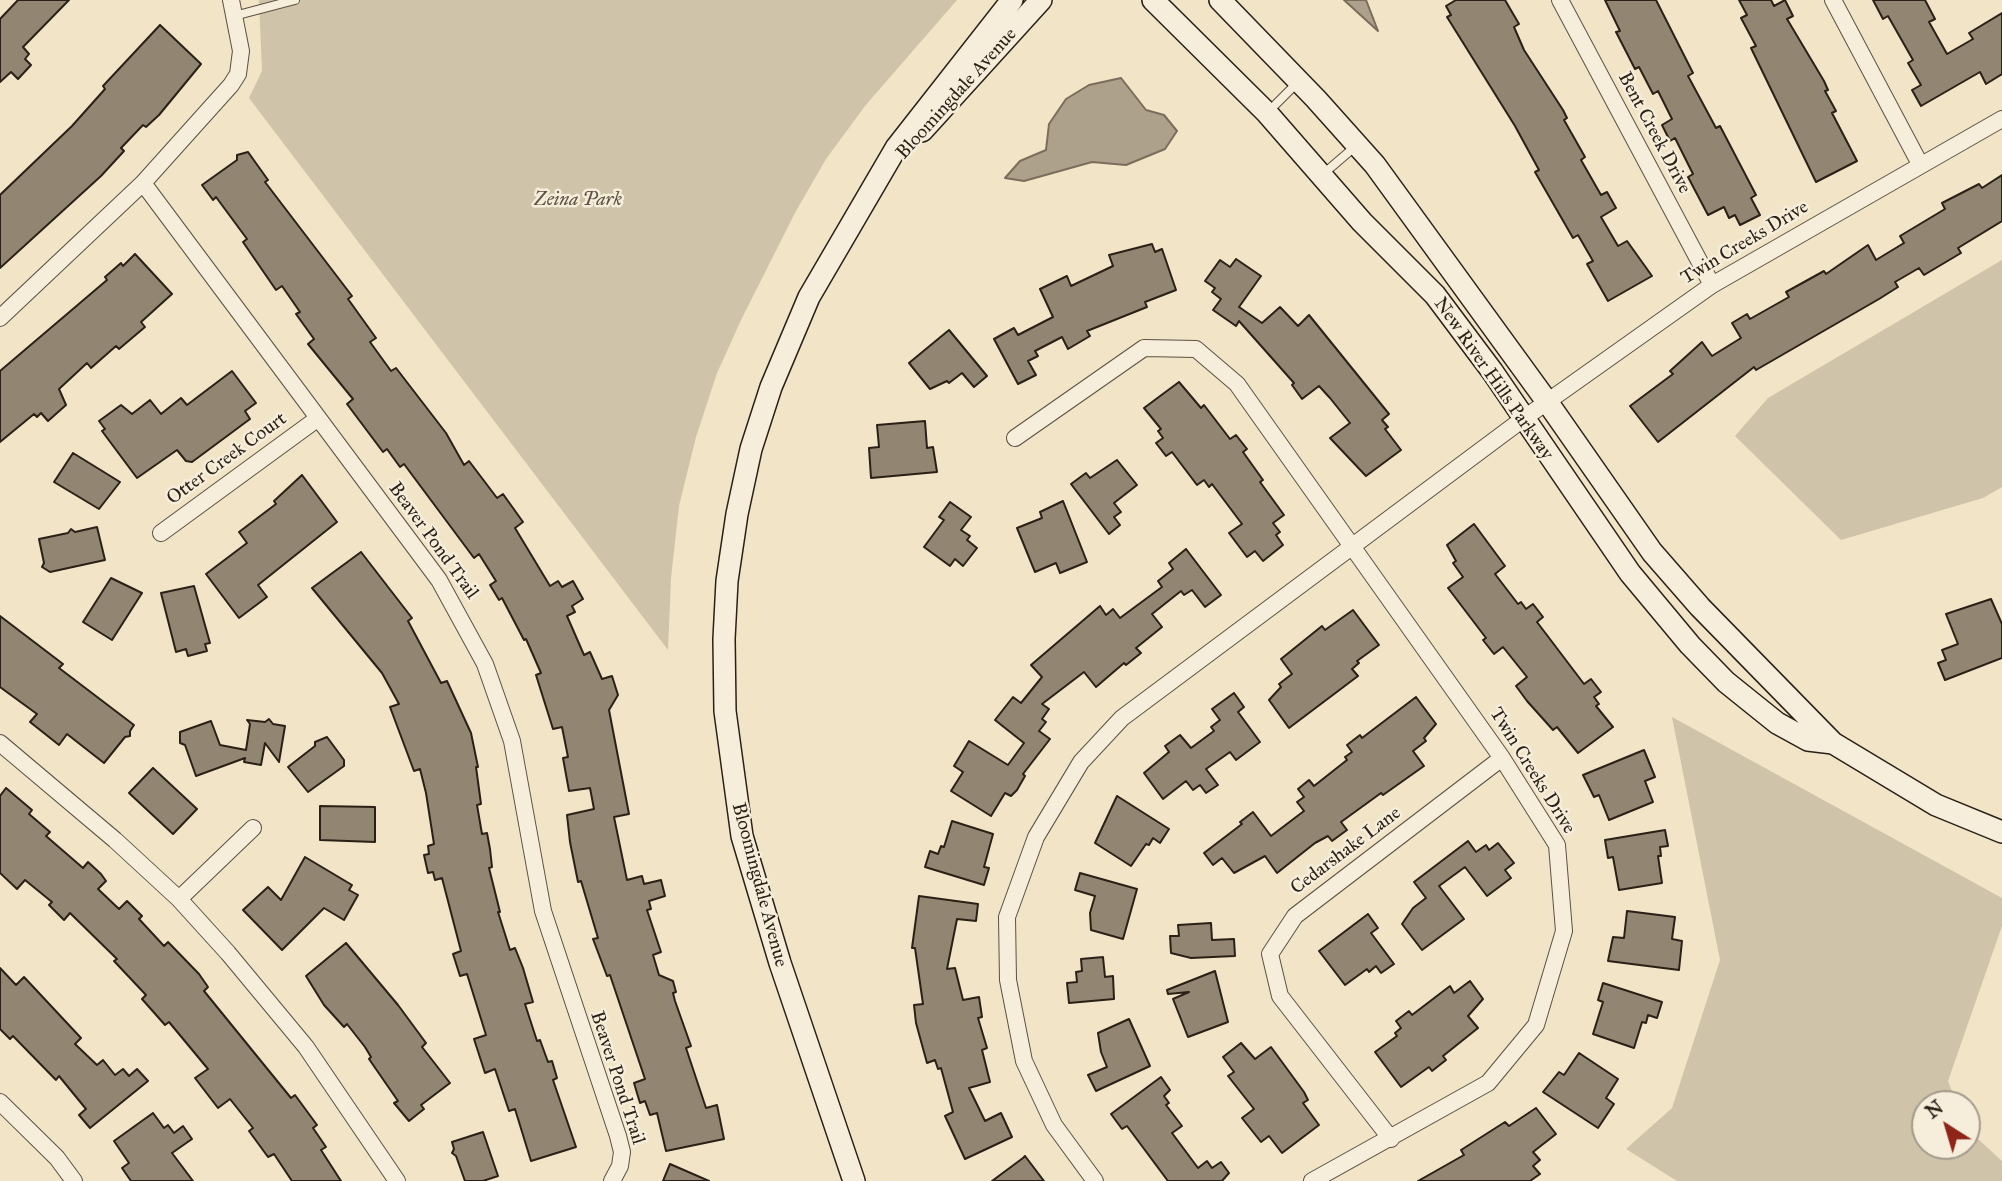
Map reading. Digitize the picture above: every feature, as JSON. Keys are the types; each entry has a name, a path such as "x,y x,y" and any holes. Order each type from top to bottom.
{"street":[{"name":"Bloomingdale Avenue","path":"854,1181 780,963 742,836 727,736 724,639 737,514 751,449 768,397 809,298 912,125 1012,0"},
{"name":"Bloomingdale Avenue","path":"873,188 1041,0"},
{"name":"New River Hills Parkway","path":"1153,0 1267,113 1376,237 1435,295 1492,371 1630,573 1690,645 1726,682 1777,723 1808,740 1833,743"},
{"name":"New River Hills Parkway","path":"1220,0 1357,144 1548,403 1630,522 1675,580 1833,743 1936,805 2002,832"},
{"name":"Bent Creek Drive","path":"1560,0 1712,285"},
{"path":"1833,0 1920,164"},
{"path":"0,318 143,183 238,74 241,51 233,8"},
{"name":"Twin Creeks Drive","path":"1095,1181 1054,1125 1024,1061 1008,980 1007,917 1036,837 1081,762 1122,718 1354,548 1523,419 1712,285 2002,119"},
{"name":"Beaver Pond Trail","path":"143,183 439,580 468,629 495,690 512,741 543,911 622,1152 620,1166 612,1181"},
{"name":"Twin Creeks Drive","path":"1015,438 1144,348 1196,349 1237,384 1502,758 1557,845 1563,931 1536,1026 1488,1083 1312,1181"},
{"name":"Otter Creek Court","path":"161,533 317,419"},
{"path":"0,743 107,832 178,899 306,1047 397,1181"},
{"name":"Cedarshake Lane","path":"1391,1139 1280,996 1270,954 1295,916 1502,758"},
{"path":"178,899 253,828"},
{"path":"0,1102 57,1158 74,1181"}],"lane":[{"path":"233,8 295,0"},
{"path":"1267,113 1299,80"},
{"path":"1322,175 1357,144"}],"green space":[{"name":"Zeina Park","path":"259,0 957,0 865,106 826,159 796,211 717,373 696,437 679,506 671,578 668,650 249,98 262,71"},
{"path":"2002,260 2002,487 1983,498 1841,540 1735,436 1768,398"},
{"path":"1672,717 2002,898 2002,926 1948,1081 1952,1090 1911,1090 1911,1160 1981,1160 1981,1142 2002,1161 2002,1181 1677,1181 1626,1149 1672,1108 1720,960"}],"shaded area":[{"path":"1344,0 1366,0 1378,31"},
{"path":"1121,78 1146,110 1164,115 1177,131 1165,149 1126,165 1092,162 1024,181 1005,178 1020,161 1046,150 1049,124 1066,99 1089,85"}],"building":[{"path":"18,0 69,0 23,47 29,54 25,59 31,65 18,79 11,72 0,82 0,19"},
{"path":"1456,0 1505,0 1519,24 1514,27 1524,50 1567,118 1564,120 1585,157 1581,160 1601,195 1607,192 1616,208 1601,217 1618,246 1627,241 1652,276 1608,301 1587,264 1593,261 1578,235 1573,238 1535,172 1539,170 1515,126 1447,17 1451,15 1446,6"},
{"path":"1605,0 1656,0 1693,73 1688,76 1716,128 1720,126 1756,195 1751,198 1760,215 1740,225 1735,215 1729,218 1724,207 1708,215 1688,177 1693,174 1675,138 1670,141 1662,125 1672,119 1658,91 1653,94 1639,67 1635,69 1616,32 1620,31"},
{"path":"1739,0 1771,0 1774,6 1785,0 1793,16 1787,19 1824,81 1828,90 1825,91 1836,111 1832,113 1857,161 1816,182 1751,48 1756,46 1741,18 1747,15"},
{"path":"1873,0 1925,0 1935,19 1929,22 1947,54 1973,39 1969,33 2002,13 2002,74 1986,84 1980,72 1921,106 1912,90 1921,85 1908,63 1913,60 1888,16 1883,19"},
{"path":"160,25 201,64 159,115 146,127 143,125 121,148 124,151 101,176 0,268 0,195 72,126 105,89 103,86"},
{"path":"248,152 268,180 265,182 352,296 348,299 376,338 370,342 391,371 396,368 446,433 464,465 469,461 497,498 503,494 523,522 515,528 550,586 558,581 562,587 573,581 583,599 572,606 575,612 567,616 584,655 590,652 602,679 612,676 618,695 609,710 629,814 614,817 627,880 642,876 644,884 661,880 665,896 649,901 651,909 647,910 661,952 653,955 659,975 673,981 675,1001 691,1046 686,1048 706,1108 717,1105 724,1139 666,1151 657,1113 650,1115 645,1101 640,1103 634,1083 645,1079 610,975 607,976 593,939 598,938 581,881 578,882 570,842 567,815 594,809 590,788 569,791 563,758 568,757 562,727 553,729 536,675 541,673 526,639 524,640 502,598 499,600 490,585 496,581 479,554 474,558 404,464 400,467 387,449 383,452 347,404 353,399 308,344 314,339 296,314 300,312 282,286 276,290 243,242 247,239 216,197 213,200 202,185 237,160 237,155"},
{"path":"2002,175 2002,221 1958,248 1961,253 1924,275 1919,268 1895,282 1898,287 1879,299 1756,370 1754,367 1658,442 1630,406 1673,374 1670,371 1702,342 1712,356 1741,338 1732,323 1747,314 1750,319 1789,297 1786,292 1824,271 1826,274 1868,245 1876,260 1904,243 1900,236 1945,209 1942,203 1979,184 1982,188"},
{"path":"1152,244 1155,252 1162,249 1176,290 1145,302 1147,307 1087,331 1090,336 1068,349 1062,337 1035,351 1038,356 1028,361 1036,375 1018,384 994,339 1014,328 1018,335 1053,317 1040,289 1067,276 1071,286 1113,266 1109,255"},
{"path":"135,254 172,294 141,322 145,327 119,349 116,346 91,368 87,363 59,389 66,405 48,421 41,413 37,417 34,414 0,442 0,371 107,280 105,277 121,263 123,266"},
{"path":"1236,259 1261,276 1239,307 1262,323 1280,307 1298,326 1309,315 1389,414 1382,420 1388,427 1385,429 1401,450 1366,476 1330,438 1350,423 1319,386 1302,399 1292,385 1294,383 1239,321 1236,326 1213,310 1221,299 1212,292 1215,288 1205,281 1220,260 1230,267"},
{"path":"949,330 987,376 974,387 962,373 949,383 947,381 930,389 909,363"},
{"path":"232,371 256,403 245,411 250,419 192,462 186,461 177,450 137,478 102,431 105,429 99,421 121,405 132,414 150,400 161,414 181,398 187,405"},
{"path":"1179,382 1201,408 1204,405 1230,439 1236,435 1247,449 1243,452 1263,480 1260,482 1284,515 1273,523 1280,532 1276,535 1283,545 1263,561 1255,551 1247,557 1229,533 1242,524 1212,484 1209,487 1204,480 1197,485 1172,452 1166,456 1156,443 1163,438 1158,431 1161,429 1144,408"},
{"path":"925,421 927,448 933,447 937,472 871,478 869,448 879,447 877,425"},
{"path":"73,453 120,482 99,509 54,482"},
{"path":"1117,460 1137,485 1114,503 1121,512 1114,517 1120,525 1109,534 1071,484 1086,473 1090,478"},
{"path":"302,475 337,522 258,585 267,597 239,618 206,574 247,543 239,532 276,504 274,501"},
{"path":"1063,501 1087,562 1060,573 1056,563 1035,572 1017,528 1042,518 1040,512"},
{"path":"950,502 971,517 961,530 970,536 967,540 977,548 963,566 955,559 950,566 924,547 944,520 939,517"},
{"path":"1474,524 1505,566 1495,574 1518,604 1521,602 1526,609 1533,604 1543,617 1537,622 1584,684 1591,679 1601,692 1594,697 1599,704 1596,706 1613,727 1578,753 1557,727 1553,730 1527,701 1516,686 1527,677 1503,647 1494,654 1483,640 1486,638 1448,588 1463,577 1453,563 1456,561 1447,545"},
{"path":"97,527 105,560 50,572 42,567 44,563 39,539 68,533 71,529 75,532"},
{"path":"1186,549 1221,595 1205,607 1192,590 1184,595 1181,591 1152,614 1162,627 1136,648 1141,653 1126,665 1124,663 1096,687 1084,672 1042,704 1049,709 1042,719 1046,722 1039,731 1050,739 1023,774 1025,776 1017,790 1011,796 1005,793 991,816 951,791 963,772 954,766 969,741 1008,765 1024,743 995,720 1013,697 1021,703 1042,677 1031,665 1100,606 1106,615 1113,609 1120,618 1162,587 1158,581 1173,569 1169,563"},
{"path":"361,552 412,618 408,621 441,683 447,681 471,733 478,767 481,804 477,805 482,834 487,833 492,867 489,868 498,912 510,950 515,948 523,968 533,1002 525,1004 537,1041 540,1040 548,1062 552,1061 557,1078 553,1080 576,1147 531,1161 515,1109 509,1111 495,1069 485,1073 474,1039 486,1035 467,974 460,976 453,954 461,951 442,878 435,880 433,872 428,873 424,855 429,854 428,846 434,844 426,793 420,769 414,771 390,707 399,704 382,673 312,588"},
{"path":"111,578 142,593 112,640 83,622"},
{"path":"194,586 210,643 205,644 207,651 188,656 186,649 176,652 161,593"},
{"path":"1991,599 2002,624 2002,658 1945,680 1938,663 1946,660 1942,650 1958,644 1946,614"},
{"path":"1353,610 1379,645 1357,661 1359,663 1352,669 1358,676 1289,728 1269,700 1281,687 1279,684 1292,674 1281,659 1322,626 1325,630"},
{"path":"0,616 63,664 59,668 134,725 130,736 125,737 104,763 67,734 59,745 30,722 37,714 0,687"},
{"path":"1234,693 1244,707 1238,712 1260,742 1236,760 1230,752 1206,769 1218,785 1206,793 1200,785 1193,790 1186,781 1163,799 1144,773 1169,752 1165,746 1180,735 1191,748 1214,731 1211,727 1220,720 1212,709"},
{"path":"1416,697 1436,724 1424,738 1426,741 1413,751 1424,766 1341,822 1347,830 1332,841 1328,836 1315,843 1277,873 1265,856 1234,873 1222,858 1213,865 1204,853 1242,824 1240,822 1253,812 1271,836 1304,811 1297,802 1304,797 1298,789 1309,780 1314,786 1347,760 1345,757 1352,752 1347,745 1360,735 1362,738"},
{"path":"269,719 273,724 285,726 279,762 265,743 261,765 244,762 245,758 196,776 185,745 180,743 180,732 211,721 220,745 246,750 250,724 247,720 265,722"},
{"path":"327,737 344,760 344,766 308,792 288,767 315,746 315,742"},
{"path":"1644,750 1655,777 1645,781 1653,802 1609,820 1599,795 1594,797 1583,775"},
{"path":"153,768 197,809 173,834 129,793"},
{"path":"6,788 32,810 29,814 50,832 46,836 83,868 88,862 101,874 106,881 98,889 119,909 127,901 142,916 139,919 164,946 168,942 199,974 208,987 204,991 291,1098 295,1095 317,1125 313,1128 326,1147 321,1150 341,1181 292,1181 274,1154 268,1157 249,1131 253,1128 230,1099 218,1108 195,1078 208,1069 169,1022 165,1025 142,999 146,995 114,961 117,959 70,913 64,920 49,905 52,902 25,880 17,889 0,873 0,796"},
{"path":"1117,796 1169,829 1160,843 1153,838 1149,845 1146,844 1131,866 1095,843"},
{"path":"320,806 375,807 375,842 320,840"},
{"path":"952,821 993,834 984,867 989,868 984,885 925,867 930,851 938,854 941,846 944,847"},
{"path":"1665,830 1668,846 1660,847 1661,856 1658,856 1662,883 1619,890 1613,857 1608,858 1605,840"},
{"path":"1468,841 1476,852 1486,845 1489,850 1498,843 1514,863 1505,870 1511,878 1487,896 1465,867 1439,886 1464,919 1422,950 1402,924 1413,908 1426,898 1414,882"},
{"path":"305,857 352,885 349,890 358,895 344,920 324,908 282,950 243,910 268,887 281,900"},
{"path":"1080,873 1137,889 1123,939 1091,930 1090,913 1095,896 1075,890"},
{"path":"919,896 978,904 976,921 957,919 947,969 955,968 963,1000 979,997 982,1017 978,1018 987,1048 982,1050 990,1082 969,1088 985,1121 1001,1113 1012,1137 965,1159 945,1116 953,1112 941,1068 938,1069 935,1060 927,1063 916,1023 914,1005 923,1004 915,948 912,948"},
{"path":"1627,911 1675,917 1672,939 1682,941 1679,970 1608,961 1613,937 1624,938"},
{"path":"1368,914 1378,928 1371,933 1394,964 1381,973 1376,966 1369,972 1367,969 1345,985 1319,951"},
{"path":"1211,923 1212,940 1234,939 1235,956 1191,958 1171,953 1170,936 1179,936 1178,925"},
{"path":"346,943 398,1005 426,1043 422,1047 450,1083 421,1105 424,1109 409,1121 394,1103 398,1101 369,1059 371,1057 365,1047 347,1024 344,1027 324,1005 306,976"},
{"path":"1103,957 1105,977 1113,976 1114,999 1069,1003 1067,983 1077,982 1076,972 1082,971 1081,959"},
{"path":"0,968 16,985 24,977 81,1038 75,1044 97,1065 103,1060 115,1075 123,1069 129,1076 137,1069 148,1081 90,1128 79,1115 86,1109 59,1076 56,1080 13,1036 10,1039 0,1029"},
{"path":"1215,971 1228,1022 1188,1037 1173,999 1189,992 1168,994 1167,990"},
{"path":"1470,981 1483,999 1468,1016 1478,1028 1443,1056 1446,1060 1432,1071 1429,1067 1401,1087 1375,1052 1397,1036 1395,1033 1401,1028 1396,1021 1409,1011 1412,1015 1450,986 1454,993"},
{"path":"1603,983 1662,1002 1657,1018 1648,1015 1646,1023 1642,1022 1634,1048 1593,1034 1603,1002 1598,1000"},
{"path":"1129,1019 1150,1066 1096,1091 1088,1075 1107,1067 1098,1033"},
{"path":"1241,1043 1255,1059 1271,1047 1304,1092 1308,1100 1303,1103 1319,1125 1282,1153 1269,1136 1261,1142 1242,1118 1254,1109 1228,1076 1234,1072 1223,1057"},
{"path":"1579,1053 1618,1079 1606,1098 1614,1104 1598,1128 1543,1092 1559,1072 1564,1075"},
{"path":"1161,1077 1170,1090 1164,1096 1169,1103 1166,1105 1182,1126 1172,1133 1198,1168 1207,1161 1212,1168 1221,1162 1229,1173 1222,1181 1168,1181 1127,1126 1122,1129 1111,1114"},
{"path":"1536,1108 1556,1134 1533,1152 1540,1160 1533,1166 1540,1174 1530,1181 1418,1181 1464,1155 1461,1150 1505,1122 1509,1126"},
{"path":"153,1113 164,1128 168,1125 174,1133 183,1126 192,1139 172,1153 193,1181 131,1181 122,1168 129,1163 114,1141"},
{"path":"483,1132 498,1176 483,1181 465,1181 456,1156 452,1153 452,1142"},
{"path":"1025,1156 1044,1181 992,1181 1023,1158"},
{"path":"670,1164 709,1181 663,1181"}]}
